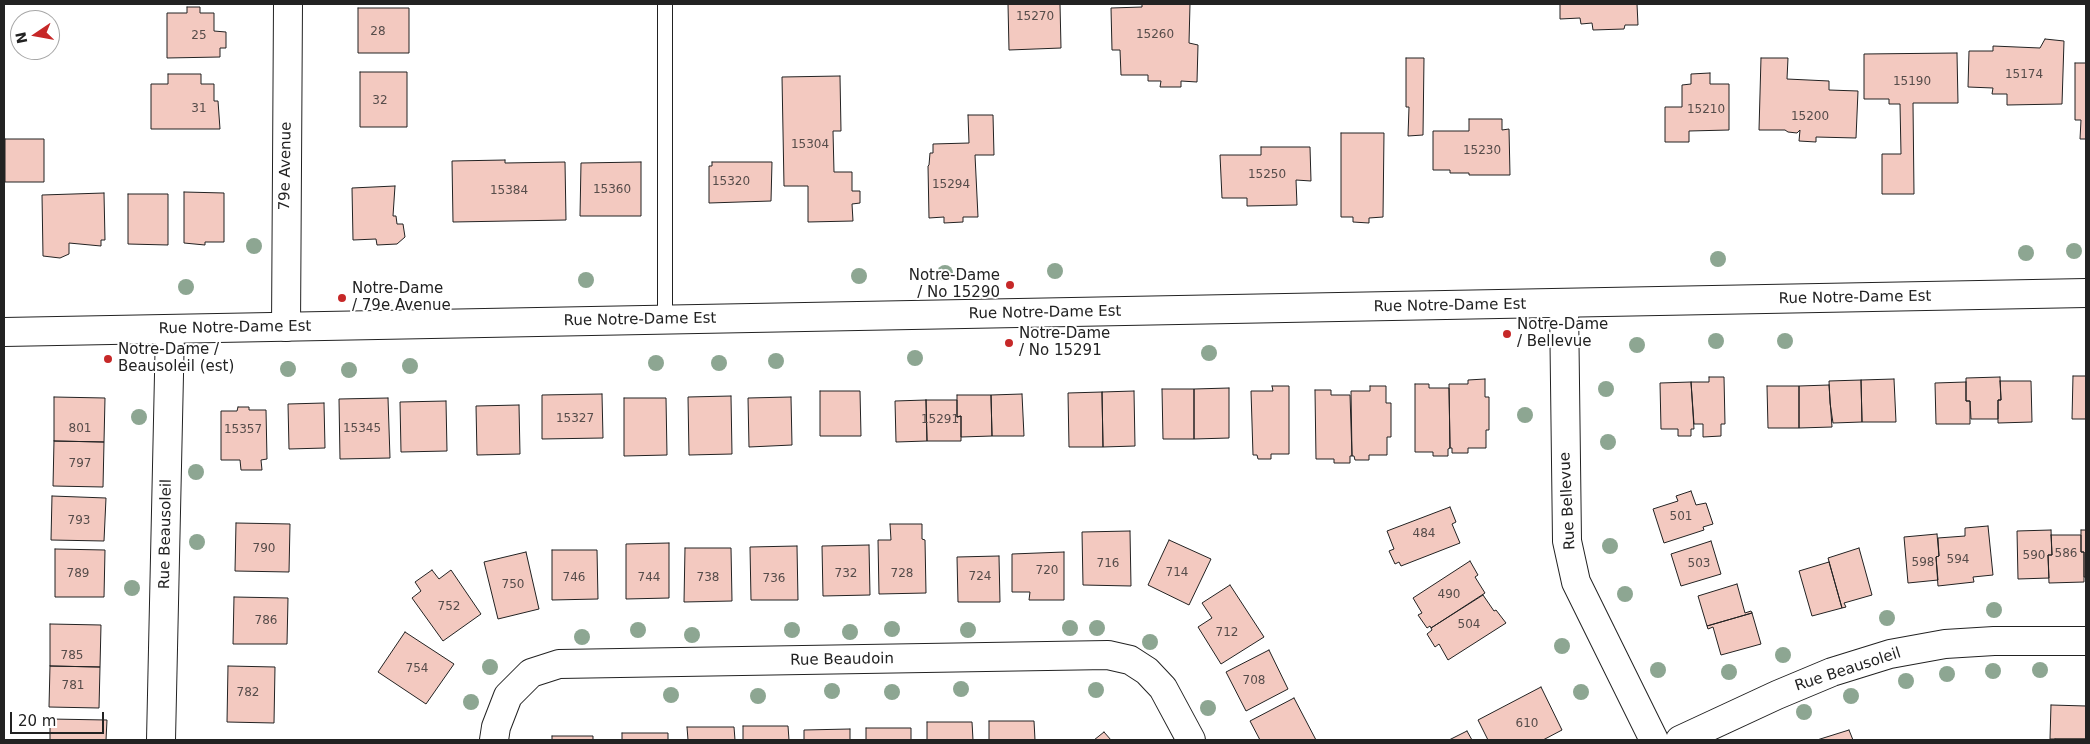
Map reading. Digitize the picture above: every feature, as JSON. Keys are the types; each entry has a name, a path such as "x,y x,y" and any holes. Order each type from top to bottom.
{"street":[{"name":"79e Avenue","path":"286,327 288,4"},
{"name":"Rue Notre-Dame Est","path":"4,332 2086,293"},
{"name":"Rue Bellevue","path":"1564,304 1567,541 1576,582 1654,740"},
{"name":"Rue Beausoleil","path":"161,740 170,328"},
{"name":"Rue Beausoleil","path":"1680,740 1727,730 1832,672 1890,654 1945,644 1994,640 2086,642"},
{"name":"Rue Beaudoin","path":"494,740 496,727 508,696 531,673 559,664 1108,655 1130,660 1147,671 1163,688 1191,740"}],"lane":[{"path":"665,4 665,320"}],"building":[{"path":"1008,4 1060,4 1061,48 1009,50"},
{"path":"1142,4 1190,4 1189,43 1198,45 1197,82 1181,81 1181,87 1160,87 1161,81 1148,81 1148,75 1121,75 1120,50 1112,50 1111,8 1142,7"},
{"path":"1560,4 1637,4 1638,25 1625,25 1624,29 1593,30 1592,23 1581,24 1580,18 1560,19"},
{"path":"187,7 200,7 200,13 214,13 214,31 226,32 226,48 220,48 220,57 167,58 167,13 187,13"},
{"path":"358,8 409,8 409,53 358,53"},
{"path":"2045,39 2064,41 2062,104 2007,105 2007,94 1992,94 1993,88 1968,87 1969,51 1993,51 1993,46 2040,48"},
{"path":"1957,53 1958,103 1913,103 1914,194 1882,194 1882,154 1901,154 1900,104 1889,104 1889,99 1864,99 1864,54"},
{"path":"1406,58 1424,58 1423,135 1408,136 1409,107 1406,107"},
{"path":"1761,58 1788,58 1787,79 1829,81 1829,90 1858,91 1856,138 1816,137 1816,142 1799,141 1800,130 1797,133 1785,130 1759,130"},
{"path":"2075,63 2086,63 2086,139 2080,139 2081,120 2075,120"},
{"path":"360,72 407,72 407,127 360,127"},
{"path":"1710,73 1710,84 1729,84 1729,130 1689,131 1689,142 1665,142 1665,107 1682,107 1682,85 1691,84 1691,74"},
{"path":"168,74 201,74 201,84 214,84 214,101 218,101 220,129 151,129 151,84 168,84"},
{"path":"840,76 841,131 833,131 834,172 852,172 852,191 860,191 860,203 852,204 853,221 808,222 808,186 784,186 782,77"},
{"path":"968,115 993,115 994,155 975,155 978,217 963,217 963,222 944,223 944,217 929,218 928,166 930,153 933,153 933,144 969,143"},
{"path":"1469,119 1502,119 1502,130 1509,129 1510,175 1469,175 1469,173 1450,173 1450,170 1433,170 1433,131 1469,131"},
{"path":"1341,133 1384,133 1383,217 1369,218 1369,223 1353,222 1353,217 1341,217"},
{"path":"5,139 44,139 44,182 5,182"},
{"path":"1261,147 1310,147 1311,181 1296,180 1297,205 1247,206 1247,198 1222,198 1220,155 1261,155"},
{"path":"505,160 505,163 565,162 566,220 453,222 452,161"},
{"path":"641,162 641,216 580,216 581,163"},
{"path":"712,162 772,162 771,201 709,203 709,166 712,166"},
{"path":"395,186 393,216 396,216 397,224 403,224 405,237 397,244 377,245 376,239 353,240 352,188"},
{"path":"184,192 224,193 224,242 205,242 205,245 184,243"},
{"path":"104,193 105,240 101,240 101,246 69,243 69,254 60,258 43,256 42,195"},
{"path":"128,194 168,194 168,245 128,244"},
{"path":"2073,376 2086,376 2086,419 2072,419"},
{"path":"1709,377 1724,377 1725,424 1721,424 1721,436 1703,437 1703,424 1694,424 1691,382 1709,382"},
{"path":"2000,377 2001,400 1998,400 1998,419 1971,419 1970,401 1966,401 1966,378"},
{"path":"1485,379 1485,397 1489,397 1489,430 1486,430 1486,448 1468,448 1468,453 1452,453 1452,448 1450,448 1449,384 1468,384 1468,380"},
{"path":"1894,379 1896,422 1862,422 1861,380"},
{"path":"1861,380 1862,422 1833,423 1829,381"},
{"path":"2000,381 2031,381 2032,422 1998,423 1998,400 2001,400"},
{"path":"1691,382 1694,429 1691,429 1691,436 1678,436 1678,429 1661,429 1660,383"},
{"path":"1966,382 1966,401 1970,401 1970,424 1936,424 1935,383"},
{"path":"1415,384 1429,384 1429,388 1449,388 1450,448 1448,449 1448,456 1433,456 1433,452 1415,452"},
{"path":"1829,385 1832,427 1799,428 1799,386"},
{"path":"1272,386 1289,386 1289,454 1271,454 1271,459 1258,459 1257,455 1253,455 1251,391 1273,391"},
{"path":"1370,386 1386,386 1386,403 1391,403 1391,437 1387,437 1387,455 1369,455 1369,460 1355,460 1354,456 1352,456 1351,391 1370,391"},
{"path":"1767,386 1799,386 1799,428 1768,428"},
{"path":"1229,388 1229,438 1194,439 1194,389"},
{"path":"1162,389 1194,389 1194,439 1163,439"},
{"path":"1315,390 1331,390 1331,395 1350,395 1352,456 1350,456 1350,463 1334,463 1334,459 1316,459"},
{"path":"820,391 860,391 861,436 820,436"},
{"path":"1134,391 1135,446 1103,447 1102,392"},
{"path":"1102,392 1103,447 1069,447 1068,393"},
{"path":"602,394 603,438 542,439 542,395"},
{"path":"1022,394 1024,436 992,436 991,395"},
{"path":"957,395 991,395 992,436 961,437 961,416 957,417"},
{"path":"731,396 732,454 689,455 688,397"},
{"path":"54,397 105,398 104,442 54,441"},
{"path":"791,397 792,445 749,447 748,398"},
{"path":"388,398 390,458 340,459 339,399"},
{"path":"624,398 666,398 667,455 624,456"},
{"path":"926,400 957,400 957,417 961,416 961,441 927,441"},
{"path":"926,400 927,441 896,442 895,401"},
{"path":"446,401 447,451 401,452 400,402"},
{"path":"324,403 325,448 289,449 288,404"},
{"path":"519,405 520,454 477,455 476,406"},
{"path":"238,407 249,407 249,410 266,410 267,459 261,460 262,470 241,470 240,460 221,460 221,411 237,411"},
{"path":"54,441 104,442 103,487 53,486"},
{"path":"1691,491 1696,505 1706,503 1713,524 1703,527 1704,530 1664,543 1653,509 1678,501 1676,496"},
{"path":"52,496 106,498 104,541 51,540"},
{"path":"1450,507 1456,522 1452,524 1460,543 1401,566 1399,562 1395,564 1389,551 1394,549 1387,531"},
{"path":"236,523 290,524 289,572 235,571"},
{"path":"890,524 922,524 922,539 925,540 926,593 879,594 878,540 891,540"},
{"path":"1988,526 1993,575 1973,577 1974,582 1938,586 1936,557 1939,556 1938,538 1965,536 1965,528"},
{"path":"2051,530 2052,555 2048,555 2049,578 2018,579 2017,531"},
{"path":"2081,530 2086,530 2086,577 2084,577 2084,552 2081,552"},
{"path":"1130,531 1131,586 1083,585 1082,532"},
{"path":"1937,534 1939,556 1936,557 1938,580 1908,583 1904,537"},
{"path":"2051,535 2081,535 2081,552 2084,552 2084,582 2049,583 2048,555 2052,555"},
{"path":"1169,540 1211,559 1189,605 1148,585"},
{"path":"1711,541 1721,574 1681,586 1671,554"},
{"path":"669,543 669,598 626,599 626,544"},
{"path":"869,545 870,595 823,596 822,546"},
{"path":"797,546 798,600 751,600 750,547"},
{"path":"685,548 731,548 732,601 684,602"},
{"path":"1859,548 1872,595 1844,603 1846,607 1842,608 1828,558"},
{"path":"55,549 105,550 104,597 55,597"},
{"path":"552,550 597,550 598,599 552,600"},
{"path":"526,552 539,609 498,619 484,562"},
{"path":"1064,552 1064,600 1029,600 1030,592 1012,592 1012,554"},
{"path":"999,556 1000,602 958,602 957,557"},
{"path":"1470,561 1478,575 1475,577 1485,593 1431,628 1430,626 1427,628 1418,615 1422,613 1413,598"},
{"path":"1829,562 1842,608 1812,616 1799,571"},
{"path":"432,570 439,579 451,570 481,614 443,641 412,598 421,591 415,582"},
{"path":"1737,584 1745,613 1751,611 1752,613 1707,626 1698,596"},
{"path":"1230,585 1264,637 1221,664 1198,627 1212,618 1202,603"},
{"path":"1483,595 1494,611 1496,610 1506,623 1448,660 1439,644 1435,647 1427,634 1432,630 1431,628"},
{"path":"234,597 288,598 287,644 233,644"},
{"path":"1752,613 1761,644 1721,655 1713,627 1708,629 1707,626"},
{"path":"50,624 101,625 100,667 50,666"},
{"path":"405,632 454,664 426,704 378,672"},
{"path":"1269,650 1288,689 1246,711 1226,672"},
{"path":"50,666 100,667 99,708 49,707"},
{"path":"228,666 275,667 274,723 227,722"},
{"path":"1541,687 1562,730 1543,740 1488,740 1478,720"},
{"path":"1294,698 1316,740 1260,740 1250,721"},
{"path":"2051,705 2086,706 2086,739 2050,739"},
{"path":"50,719 107,720 106,740 50,740"},
{"path":"989,721 1034,721 1035,740 989,740"},
{"path":"927,722 972,722 973,740 927,740"},
{"path":"743,726 788,726 789,740 743,740"},
{"path":"687,727 734,727 735,740 688,740"},
{"path":"866,728 911,728 911,740 866,740"},
{"path":"850,729 850,740 804,740 804,730"},
{"path":"1849,730 1853,740 1817,740"},
{"path":"1467,731 1472,740 1449,740"},
{"path":"1104,732 1111,740 1094,740"},
{"path":"622,733 668,733 668,740 622,740"},
{"path":"552,736 593,736 593,740 552,740"},
{"path":"2086,739 2086,740 2055,740"}],"place":[{"name":"Notre-Dame / No 15290","path":"1010,285"},
{"name":"Notre-Dame / 79e Avenue","path":"342,298"},
{"name":"Notre-Dame / Bellevue","path":"1507,334"},
{"name":"Notre-Dame / No 15291","path":"1009,343"},
{"name":"Notre-Dame / Beausoleil (est)","path":"108,359"}]}
